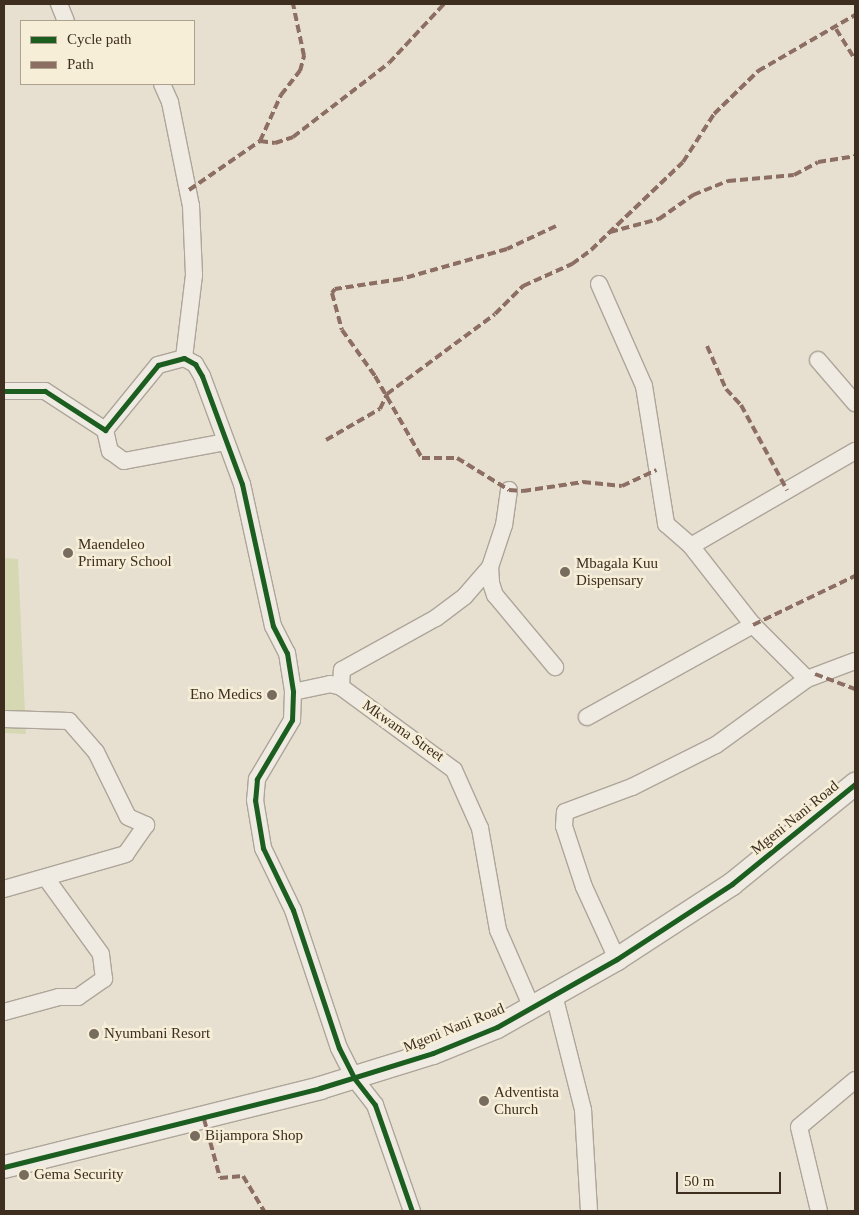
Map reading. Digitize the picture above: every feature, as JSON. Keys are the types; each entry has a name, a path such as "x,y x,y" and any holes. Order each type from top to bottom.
{"street":[{"path":"59,4 66,20"},
{"path":"162,85 170,102 191,206 194,275 184,358"},
{"path":"599,284 644,386 666,524 691,546 753,625 807,679"},
{"path":"105,430 158,364 184,358"},
{"path":"184,358 199,370 226,442 249,509 273,626 287,653 293,692 292,720 257,779 254,800 268,861 294,910 339,1048 354,1078 375,1105 412,1211"},
{"path":"818,360 855,403"},
{"path":"4,391 45,391 105,430 110,451 124,461 226,442"},
{"path":"691,546 855,450"},
{"path":"293,692 330,684 341,687 342,670 436,618 465,596 490,568 504,525 508,490"},
{"path":"490,568 495,595 555,667"},
{"path":"587,717 753,625"},
{"path":"617,959 584,886 563,814 632,787 716,745 807,679 855,661"},
{"name":"Mkwama Street","path":"341,687 454,770 480,828 502,942 532,1008"},
{"path":"4,719 69,721 96,752 128,817 146,826 126,854 4,889"},
{"name":"Mgeni Nani Road","path":"4,1167 354,1078 433,1053 532,1008 617,959 732,884 855,784"},
{"path":"4,1012 56,998 78,997 104,979 101,954 46,878"},
{"path":"554,995 583,1110 589,1211"},
{"path":"818,1211 799,1127 855,1080"}],"green space":[{"path":"4,558 18,559 26,734 4,733"}],"marked path":[{"path":"189,190 260,141 281,95 300,71 304,56 293,4"},
{"path":"260,141 275,143 293,137 389,63 444,4"},
{"path":"326,440 380,409 387,394 495,314 523,286 572,264 591,250 683,162 714,114 758,71 855,15"},
{"path":"836,29 855,60"},
{"path":"610,232 659,219 693,195 728,181 794,175 818,162 855,156"},
{"path":"556,226 507,249 401,279 335,289 332,293 342,330 375,376 422,458 457,458 509,490 523,491 583,482 622,486 657,470"},
{"path":"707,346 726,389 741,405 787,490"},
{"path":"753,625 855,576"},
{"path":"815,674 855,689"},
{"path":"204,1119 220,1178 243,1176 264,1211"}],"cycle path":[{"path":"4,391 45,391 105,430 158,365 184,358 195,364 202,376 242,484 273,626 287,653 293,692 292,720 257,779 255,800 263,848 293,910 339,1048 354,1078 375,1105 412,1211"},
{"path":"4,1167 320,1088 433,1053 497,1027 617,959 732,884 855,784"}],"place":[{"name":"Maendeleo Primary School","path":"68,553"},
{"name":"Mbagala Kuu Dispensary","path":"565,572"},
{"name":"Eno Medics","path":"272,695"},
{"name":"Nyumbani Resort","path":"94,1034"},
{"name":"Adventista Church","path":"484,1101"},
{"name":"Bijampora Shop","path":"195,1136"},
{"name":"Gema Security","path":"24,1175"}]}
